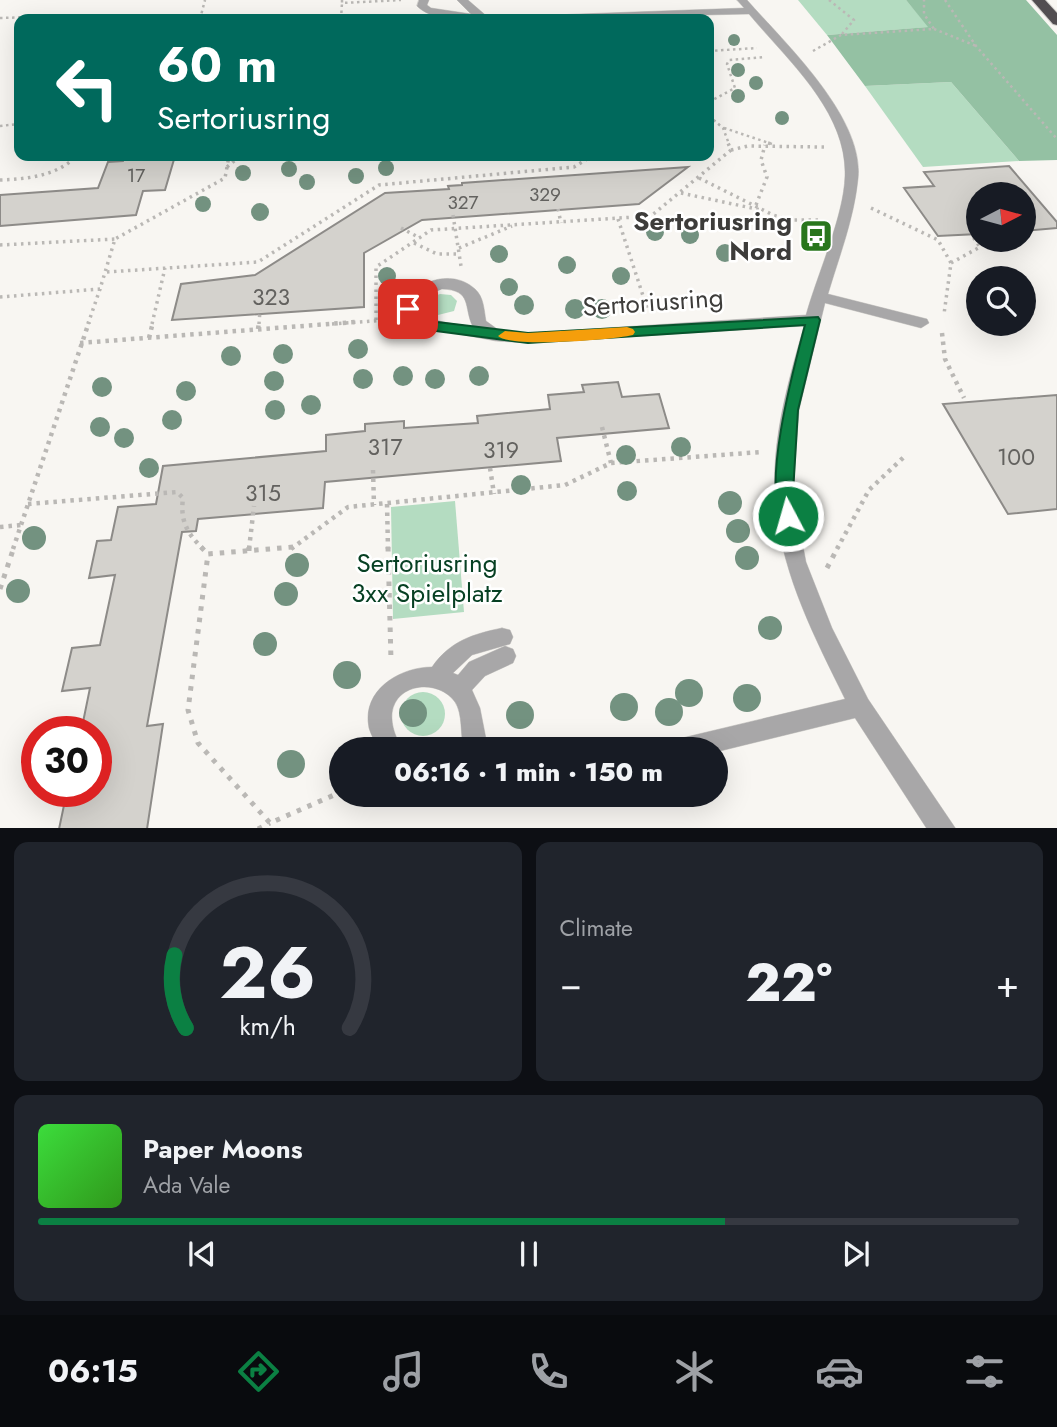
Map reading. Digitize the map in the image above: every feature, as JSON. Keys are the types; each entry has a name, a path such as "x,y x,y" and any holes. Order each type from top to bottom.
{"highway":[{"path":"1038,0 1057,21"}],"street":[{"path":"424,0 422,6 428,11 449,14"},
{"path":"466,0 468,8 477,14"},
{"path":"742,0 826,98 848,146 852,177 842,225 819,296 790,410 784,493 796,562 822,630 860,706 931,815 944,828"},
{"path":"667,14 752,11"},
{"path":"412,316 408,309 416,293 436,285 461,288 475,300 479,323 496,336"},
{"path":"819,296 921,323"},
{"name":"Sertoriusring","path":"412,316 436,326 496,336 528,338 813,320"},
{"path":"438,677 451,656 470,645 504,646 459,689"},
{"path":"383,737 379,730 379,713 386,697 398,685 411,678 438,677 459,689 465,698 473,737"},
{"path":"728,738 860,706"}],"path":[{"path":"342,1 408,0"},
{"path":"714,99 735,88 727,65 729,60 821,48 841,35 854,20 829,0"},
{"path":"924,0 924,15 934,29"},
{"path":"945,0 976,46 1057,139"},
{"path":"841,35 934,29 976,46"},
{"path":"714,51 788,54"},
{"path":"714,120 723,128 775,145"},
{"path":"723,128 731,150"},
{"path":"376,320 376,267 431,230 651,216 731,150 765,145 848,146"},
{"path":"756,205 767,177 761,160 765,145"},
{"path":"0,180 37,176 61,168 71,161"},
{"path":"0,245 115,239 225,178 228,161"},
{"path":"227,167 234,161"},
{"path":"107,272 258,262 379,185 574,167 584,161"},
{"path":"699,178 772,215"},
{"path":"680,193 724,200 790,220 820,220 842,225"},
{"path":"848,198 938,240 951,263 943,319"},
{"path":"558,209 561,223"},
{"path":"453,215 460,251 461,288"},
{"path":"618,219 654,330"},
{"path":"413,243 437,254 460,251 473,241 506,232 512,226"},
{"path":"401,228 421,238"},
{"path":"0,589 80,343 107,272 115,239"},
{"path":"951,263 971,252"},
{"path":"149,338 166,268"},
{"path":"0,298 100,289"},
{"path":"258,330 260,310"},
{"path":"80,343 412,316"},
{"path":"942,331 941,342 950,371 964,398"},
{"path":"602,427 611,463"},
{"path":"27,504 177,492 183,498 180,516 186,532 208,554 290,549 348,507 565,485 611,463 786,450"},
{"path":"810,600 869,490 905,456"},
{"path":"490,468 494,494"},
{"path":"373,470 374,505"},
{"path":"387,503 391,665"},
{"path":"249,551 254,506"},
{"path":"0,527 21,525"},
{"path":"208,554 188,710 198,743 270,823"},
{"path":"258,828 329,797"}],"green space":[{"path":"798,0 906,0 929,27 827,35"},
{"path":"906,0 1026,0 1057,35 1057,160 1019,161 951,82 865,86 827,35 928,27"},
{"path":"951,82 1019,161 923,167 865,86"},
{"path":"440,294 451,295 457,301 454,311 438,315 425,309 426,299"},
{"name":"Sertoriusring 3xx Spielplatz","path":"455,501 464,612 393,619 391,507"},
{"path":"423,692 432,693 439,698 444,705 444,723 439,730 432,735 423,736 414,735 407,730 402,723 401,714 402,705 407,698 414,693"}],"building":[{"path":"174,161 165,190 143,191 136,215 0,226 0,195 98,188 108,162"},
{"path":"1009,166 1023,182 966,182 966,235 938,236 904,188 934,186 924,172"},
{"path":"688,167 639,204 422,220 364,253 364,307 172,320 181,284 255,275 385,193 449,189 448,186 462,183"},
{"path":"1036,198 1057,222 1057,228 1036,230"},
{"path":"618,382 622,397 659,394 669,428 557,438 561,461 325,482 323,508 198,519 196,531 182,532 147,726 163,724 147,828 59,828 64,807 112,807 112,716 84,716 90,688 62,691 72,648 100,645 115,575 89,578 97,541 111,540 118,507 156,504 163,466 326,451 326,435 365,431 365,424 404,421 404,428 478,423 477,416 550,409 548,395 584,392 582,385"},
{"path":"1057,395 1057,509 1008,514 943,404"}],"slow traffic":[{"path":"505,336 528,338 627,332"}],"place":[{"name":"Sertoriusring Nord","path":"816,236"}],"route":[{"path":"408,309 412,316 436,326 464,332 528,338 813,320 790,410 784,493 788,516"}]}
